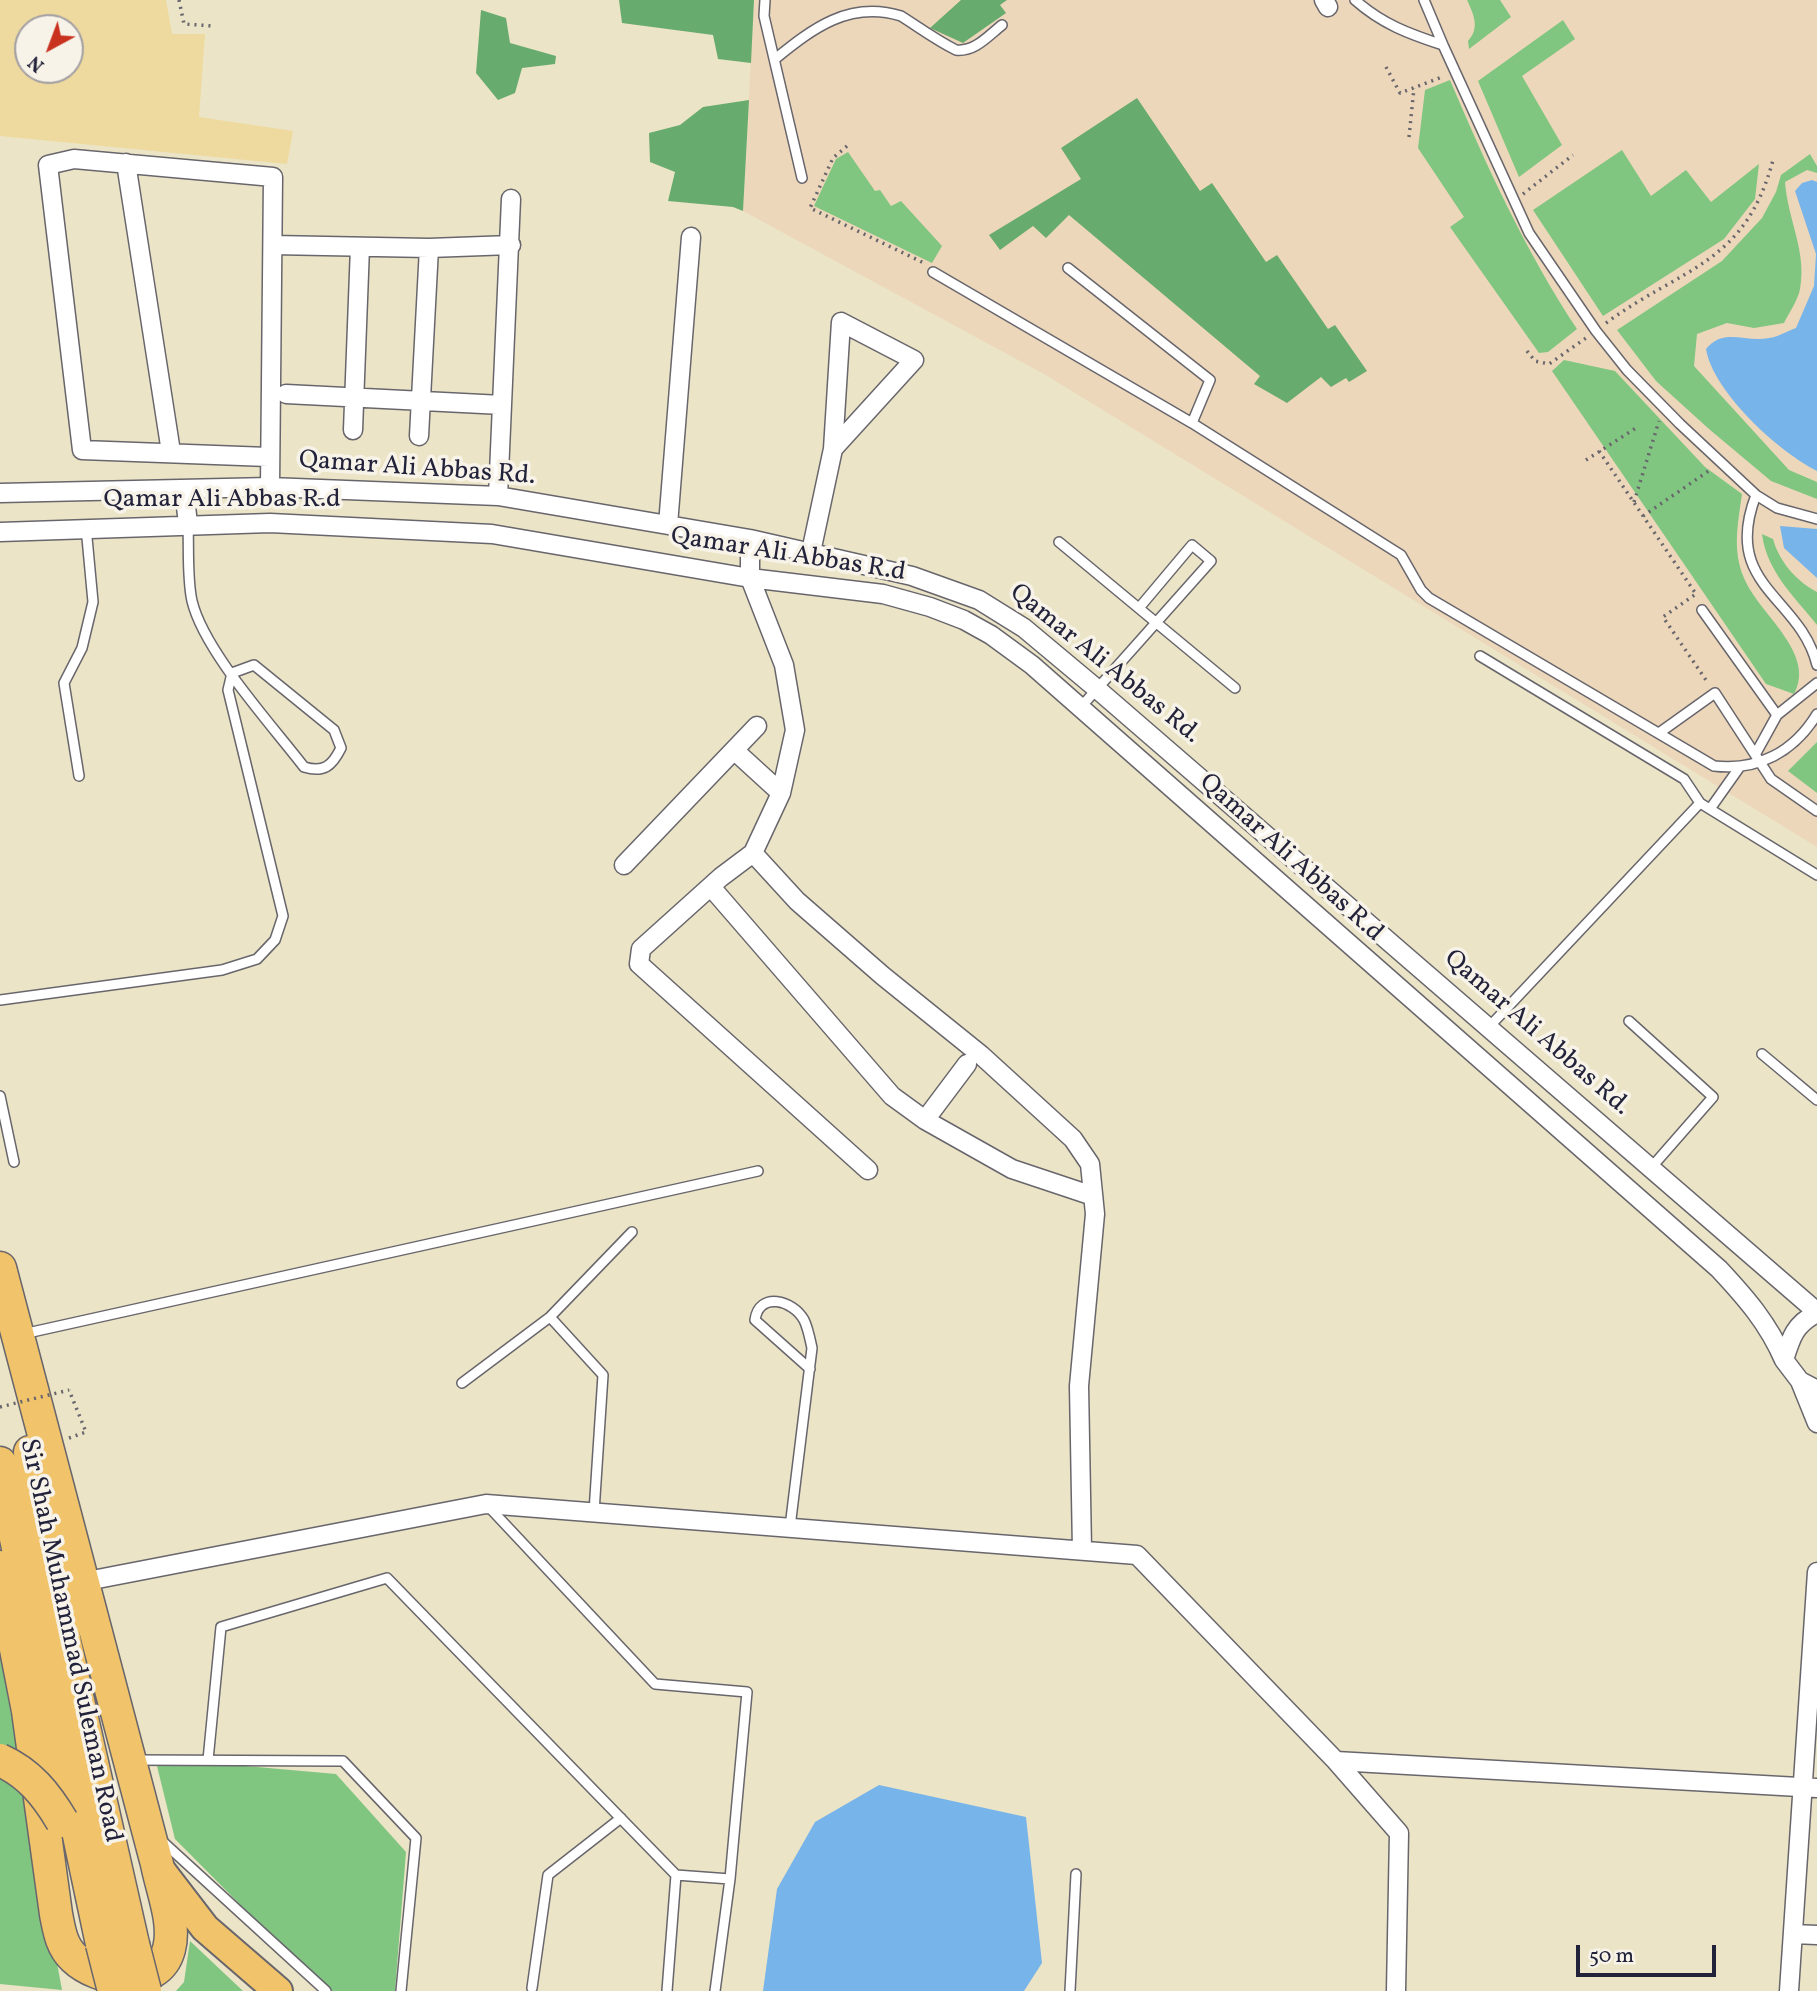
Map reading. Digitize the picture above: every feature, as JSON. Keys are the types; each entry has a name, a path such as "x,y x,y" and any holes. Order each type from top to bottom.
{"highway":[{"path":"0,1268 127,1760 157,1864 172,1935 168,1953 157,1967 146,1975 125,1980 88,1969 73,1957 63,1943 56,1914 28,1711 0,1567"},
{"name":"Sir Shah Muhammad Suleman Road","path":"0,1296 65,1643 112,1942"},
{"name":"Sir Shah Muhammad Suleman Road","path":"0,1463 112,1942"},
{"path":"0,1760 32,1780 47,1795 62,1821 112,1942 145,1991"},
{"path":"112,1942 114,1991"}],"main road":[{"path":"157,1864 177,1895 205,1928 278,1991"}],"street":[{"path":"268,457 82,450 48,166 74,159 273,177 268,457 270,487"},
{"path":"126,163 171,452"},
{"path":"498,496 512,245 511,199"},
{"path":"668,525 691,237"},
{"path":"273,245 429,248 512,245"},
{"path":"353,430 360,247"},
{"path":"419,436 429,248"},
{"path":"811,552 833,449 841,323 914,360 833,449"},
{"path":"286,394 502,405"},
{"name":"Qamar Ali Abbas Rd.","path":"0,494 270,487 498,496 811,552 912,576 979,600 1024,628 1097,689 1817,1312"},
{"path":"184,489 188,524"},
{"name":"Qamar Ali Abbas R.d","path":"0,532 86,527 270,523 492,534 750,578 883,594 930,607 990,635 1032,665 1719,1269 1754,1306 1772,1334 1784,1360 1800,1381"},
{"path":"750,539 750,578 784,665 794,730 781,793 753,853 641,949 639,964 868,1170"},
{"path":"624,865 757,726"},
{"path":"735,751 781,793"},
{"path":"753,853 797,901 883,976 981,1055 1073,1139 1090,1164 1095,1214 1079,1387 1082,1550"},
{"path":"711,887 892,1096 925,1120 1012,1169 1093,1196"},
{"path":"925,1120 967,1064"},
{"path":"1784,1360 1792,1333 1803,1320 1817,1312"},
{"path":"1800,1381 1817,1390"},
{"path":"1800,1381 1817,1423"},
{"path":"82,1582 486,1504 1137,1555 1336,1761 1399,1833 1396,1991"},
{"path":"1789,1991 1810,1788 1817,1572"},
{"path":"1336,1761 1810,1788"},
{"path":"1793,1934 1817,1935"}],"lane":[{"path":"765,0 764,16 802,178"},
{"path":"1355,0 1371,15 1399,31 1443,45"},
{"path":"1424,0 1529,233 1596,331 1626,370 1756,495 1777,508 1817,519"},
{"path":"775,59 845,6 866,6 898,14 956,50 965,51 975,46 1002,25"},
{"path":"1068,268 1210,380 1192,423"},
{"path":"933,272 1192,423 1401,555 1421,590 1429,598 1714,766 1738,768 1760,763 1802,736 1817,714"},
{"path":"1756,495 1750,513 1748,552 1755,575 1802,633 1817,664"},
{"path":"188,524 192,600 205,636 232,673 304,767 323,770 334,763 341,748 334,730 254,666 232,673"},
{"path":"79,776 64,683 82,648 93,602 86,527"},
{"path":"1059,542 1235,688"},
{"path":"1080,708 1211,561 1192,545 1139,608"},
{"path":"1702,610 1777,715"},
{"path":"1480,656 1684,779 1700,803 1817,875"},
{"path":"0,1000 222,970 257,959 275,940 283,916 228,690 232,673"},
{"path":"1756,752 1777,715 1817,683"},
{"path":"1659,733 1715,693 1756,752 1760,763 1784,791 1817,811"},
{"path":"1710,809 1738,768"},
{"path":"1489,1027 1700,803"},
{"path":"1629,1021 1713,1097 1650,1169"},
{"path":"1762,1054 1817,1100"},
{"path":"0,1096 14,1162"},
{"path":"18,1336 758,1171"},
{"path":"462,1383 550,1317 632,1232"},
{"path":"790,1527 813,1348 804,1320 793,1308 777,1300 764,1303 756,1312 755,1320 810,1369"},
{"path":"550,1317 603,1375 594,1512"},
{"path":"486,1504 655,1684 747,1692 730,1879 715,1991"},
{"path":"208,1760 221,1627 387,1578 676,1875 730,1879"},
{"path":"127,1760 342,1761 416,1838 401,1991"},
{"path":"532,1988 548,1875 621,1818"},
{"path":"146,1824 174,1855 326,1991"},
{"path":"1070,1991 1076,1874"},
{"path":"667,1991 676,1875"}],"path":[{"path":"179,0 184,24 213,26"},
{"path":"1386,67 1399,93 1456,71"},
{"path":"1409,138 1414,88"},
{"path":"847,146 833,158 810,208 927,265 933,272"},
{"path":"1513,202 1573,155"},
{"path":"1527,351 1535,360 1549,364 1626,308 1697,270 1726,246 1749,219 1765,190 1773,160"},
{"path":"1634,502 1659,420"},
{"path":"1586,460 1636,428"},
{"path":"1599,452 1696,594 1663,617 1715,693"},
{"path":"1643,516 1720,463"},
{"path":"0,1406 69,1390 86,1432"}],"shaded area":[{"path":"754,0 1817,0 1817,847 1044,374 743,211"}],"green space":[{"path":"619,0 754,0 751,63 718,59 713,35 622,23"},
{"path":"961,0 1007,0 1000,5 1006,13 963,43 930,28"},
{"path":"1467,0 1500,0 1511,17 1469,49 1468,41 1474,31 1475,21"},
{"path":"481,10 506,18 510,43 556,56 555,64 522,68 515,93 498,100 476,73"},
{"path":"1563,20 1575,39 1522,76 1562,145 1519,177 1478,81"},
{"path":"1450,80 1508,208 1540,269 1577,329 1548,352 1539,353 1450,227 1464,217 1418,148 1425,90"},
{"path":"1137,98 1200,191 1212,183 1266,262 1277,255 1328,329 1335,325 1367,371 1349,382 1346,378 1331,387 1321,377 1287,403 1254,384 1260,376 1069,215 1046,238 1033,226 1000,250 989,235 1081,179 1061,148"},
{"path":"749,100 743,211 733,207 668,201 675,172 650,162 649,133 680,125 703,107"},
{"path":"1622,150 1651,196 1686,170 1711,202 1759,164 1755,199 1724,239 1603,316 1533,210"},
{"path":"848,152 875,191 880,190 891,206 901,201 942,246 932,263 814,206 836,159"},
{"path":"1810,154 1817,166 1817,173 1807,170 1785,182 1801,262 1800,289 1791,311 1784,323 1754,328 1727,323 1697,334 1694,366 1789,470 1817,482 1817,499 1771,481 1709,429 1656,381 1617,330 1722,261 1762,218 1776,192 1781,175"},
{"path":"1564,360 1615,371 1705,467 1742,494 1737,536 1740,568 1751,591 1792,649 1798,664 1799,679 1794,694 1766,684 1552,371"},
{"path":"1762,534 1773,539 1779,555 1795,576 1817,592 1817,625 1776,572 1769,560"},
{"path":"1817,742 1817,793 1788,771"},
{"path":"0,1655 62,1990 0,1984"},
{"path":"155,1758 336,1774 406,1852 395,1991 326,1991 175,1839"},
{"path":"190,1941 243,1991 176,1991 184,1982"}],"sand":[{"path":"0,0 166,0 172,34 205,34 199,117 293,131 287,164 0,136"}],"water":[{"path":"1812,180 1817,182 1817,471 1785,450 1750,419 1721,384 1711,366 1706,349 1713,342 1728,337 1769,338 1796,328 1814,286 1816,254 1795,191 1802,183"},
{"path":"1780,526 1817,529 1817,578 1784,548"},
{"path":"879,1785 1026,1817 1042,1963 1024,1991 763,1991 777,1889 815,1822"}]}
